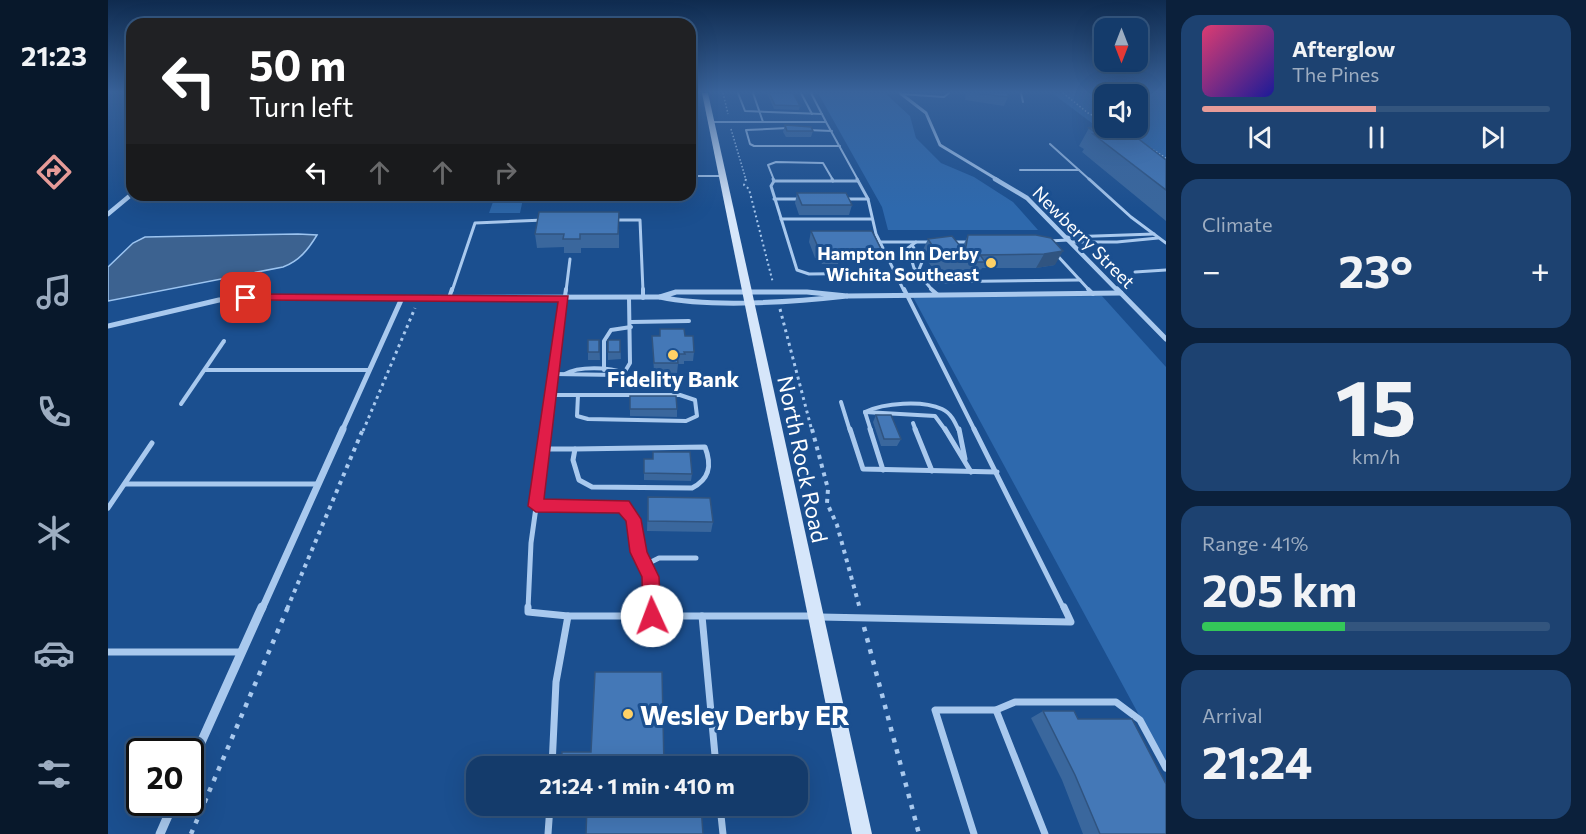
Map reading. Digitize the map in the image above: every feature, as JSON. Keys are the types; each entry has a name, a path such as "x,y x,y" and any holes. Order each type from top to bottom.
{"main road":[{"name":"North Rock Road","path":"713,132 862,834"}],"street":[{"name":"Newberry Street","path":"934,132 940,145 1027,198 1166,339"},
{"path":"108,214 126,199"},
{"path":"108,326 219,300 643,298 660,297 676,292 810,300 847,296"},
{"path":"660,297 683,302 807,292 847,296 1121,294"},
{"path":"203,738 402,298"},
{"path":"160,834 168,816"}],"lane":[{"path":"747,132 750,144 754,146 840,146"},
{"path":"570,259 531,543 528,612 568,616 815,616 862,620 1071,622 880,242 868,199 832,132"},
{"path":"1050,144 1166,243"},
{"path":"774,181 768,165 776,162 823,163 833,181"},
{"path":"1020,171 1079,171"},
{"path":"696,176 722,176"},
{"path":"774,181 858,181"},
{"path":"774,181 771,186 774,199 797,270 802,273 896,273"},
{"path":"774,199 809,199"},
{"path":"833,199 868,199"},
{"path":"781,219 872,219"},
{"path":"449,298 475,223 552,220"},
{"path":"607,220 640,220 643,298"},
{"path":"1093,294 1046,242 1154,234"},
{"path":"1125,235 1132,241"},
{"path":"1069,240 1132,241 1158,238"},
{"path":"880,242 914,244 939,242"},
{"path":"951,242 975,242"},
{"path":"914,244 918,255"},
{"path":"914,244 908,248 908,256 924,282 938,295"},
{"path":"918,272 922,262"},
{"path":"1135,272 1166,270"},
{"path":"924,282 1080,280"},
{"path":"554,374 616,375 624,373 630,363 629,298"},
{"path":"604,370 604,341 611,330 631,324 689,321"},
{"path":"181,404 224,342"},
{"path":"205,370 369,370"},
{"path":"565,374 572,370 604,370 624,373"},
{"path":"551,395 680,394 695,400 697,416 686,421 588,419 578,416 578,395"},
{"path":"841,402 863,469 997,472"},
{"path":"865,412 871,408 891,406 941,408 949,413 966,445 965,459"},
{"path":"865,412 935,416 942,421 955,448 965,459 971,472"},
{"path":"865,412 883,470"},
{"path":"914,423 932,471"},
{"path":"108,508 153,443"},
{"path":"543,449 574,448 705,447 709,474 704,483 692,488 604,489 584,485 576,475 573,460 574,448"},
{"path":"125,484 318,484"},
{"path":"536,506 623,506 633,519 639,552 650,577 652,616"},
{"path":"645,565 659,558 696,558"},
{"path":"552,756 556,682 568,616"},
{"path":"702,616 715,756"},
{"path":"108,652 242,652"},
{"path":"974,834 935,710 996,710 1015,702 1116,702 1140,720 1166,768"},
{"path":"996,710 1045,834"},
{"path":"548,834 549,816"},
{"path":"721,816 723,834"}],"path":[{"path":"732,132 746,179 744,185 749,189 773,283"},
{"path":"1143,144 1166,158"},
{"path":"191,834 415,308"},
{"path":"781,312 828,489 827,503 837,525 919,834"}],"shaded area":[{"path":"840,132 914,132 916,138 941,163 974,177 1013,202 1038,230 888,230 882,207"},
{"path":"1148,132 1166,132 1166,179 1112,138 1148,138"},
{"path":"493,201 523,201 520,213 489,213"},
{"path":"317,235 303,254 294,262 283,267 108,301 108,267 133,243 145,237"},
{"path":"1102,296 1166,367 1166,765 913,297"}],"building":[{"path":"1098,138 1137,138 1166,160 1166,190"},
{"path":"797,193 846,193 852,205 802,205"},
{"path":"539,212 619,212 618,234 580,234 580,239 563,239 564,234 535,234"},
{"path":"811,231 872,231 881,249 839,249 841,254 825,254 822,247 818,247"},
{"path":"968,235 1036,235 1051,238 1063,251 1044,254 980,255 985,262 952,262 945,252 937,253 928,239 952,236 965,252"},
{"path":"660,329 684,329 685,336 693,336 694,352 677,354 678,363 654,363 652,336 660,336"},
{"path":"588,340 599,340 599,352 588,352"},
{"path":"608,340 620,340 620,352 608,352"},
{"path":"630,396 676,396 677,409 630,409"},
{"path":"876,415 891,415 901,439 884,439"},
{"path":"653,452 690,452 692,474 644,473 644,459 653,459"},
{"path":"648,497 710,498 713,522 648,521"},
{"name":"Wesley Derby ER","path":"595,672 662,672 664,756 562,756 562,752 591,752"},
{"path":"1043,711 1074,711 1078,719 1132,719 1166,784 1166,834 1100,834 1075,775"},
{"path":"587,816 702,816 703,834 586,834"}],"place":[{"name":"Hampton Inn Derby Wichita Southeast","path":"991,263"},
{"name":"Fidelity Bank","path":"673,355"},
{"name":"Wesley Derby ER","path":"628,714"}],"route":[{"path":"246,298 564,298 536,506 623,506 633,519 639,552 650,577 652,616"}]}
